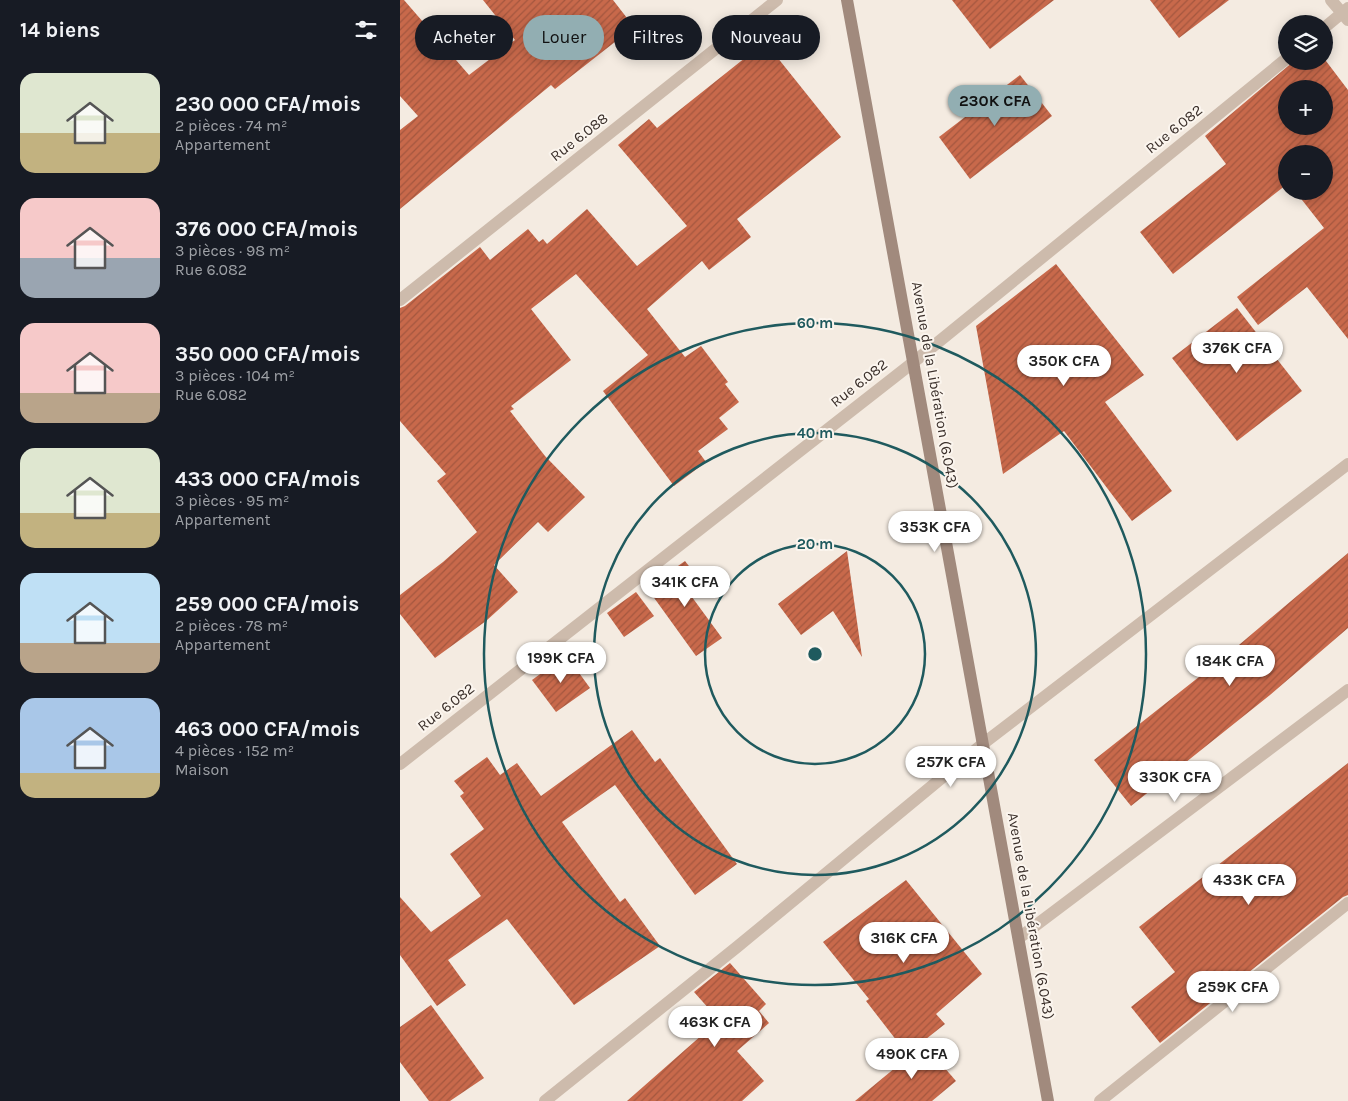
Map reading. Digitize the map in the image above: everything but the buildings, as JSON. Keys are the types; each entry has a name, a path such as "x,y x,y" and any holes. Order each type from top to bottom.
{"main road":[{"name":"Avenue de la Libération (6.043)","path":"847,0 915,361 1048,1101"}],"street":[{"name":"Rue 6.088","path":"400,300 777,0"},
{"path":"1332,0 1346,14 1333,22"},
{"name":"Rue 6.082","path":"400,764 915,361 1278,65"},
{"path":"545,1101 737,947 984,743 1348,464"},
{"path":"1019,938 1348,690"},
{"path":"1100,1101 1348,902"}]}
